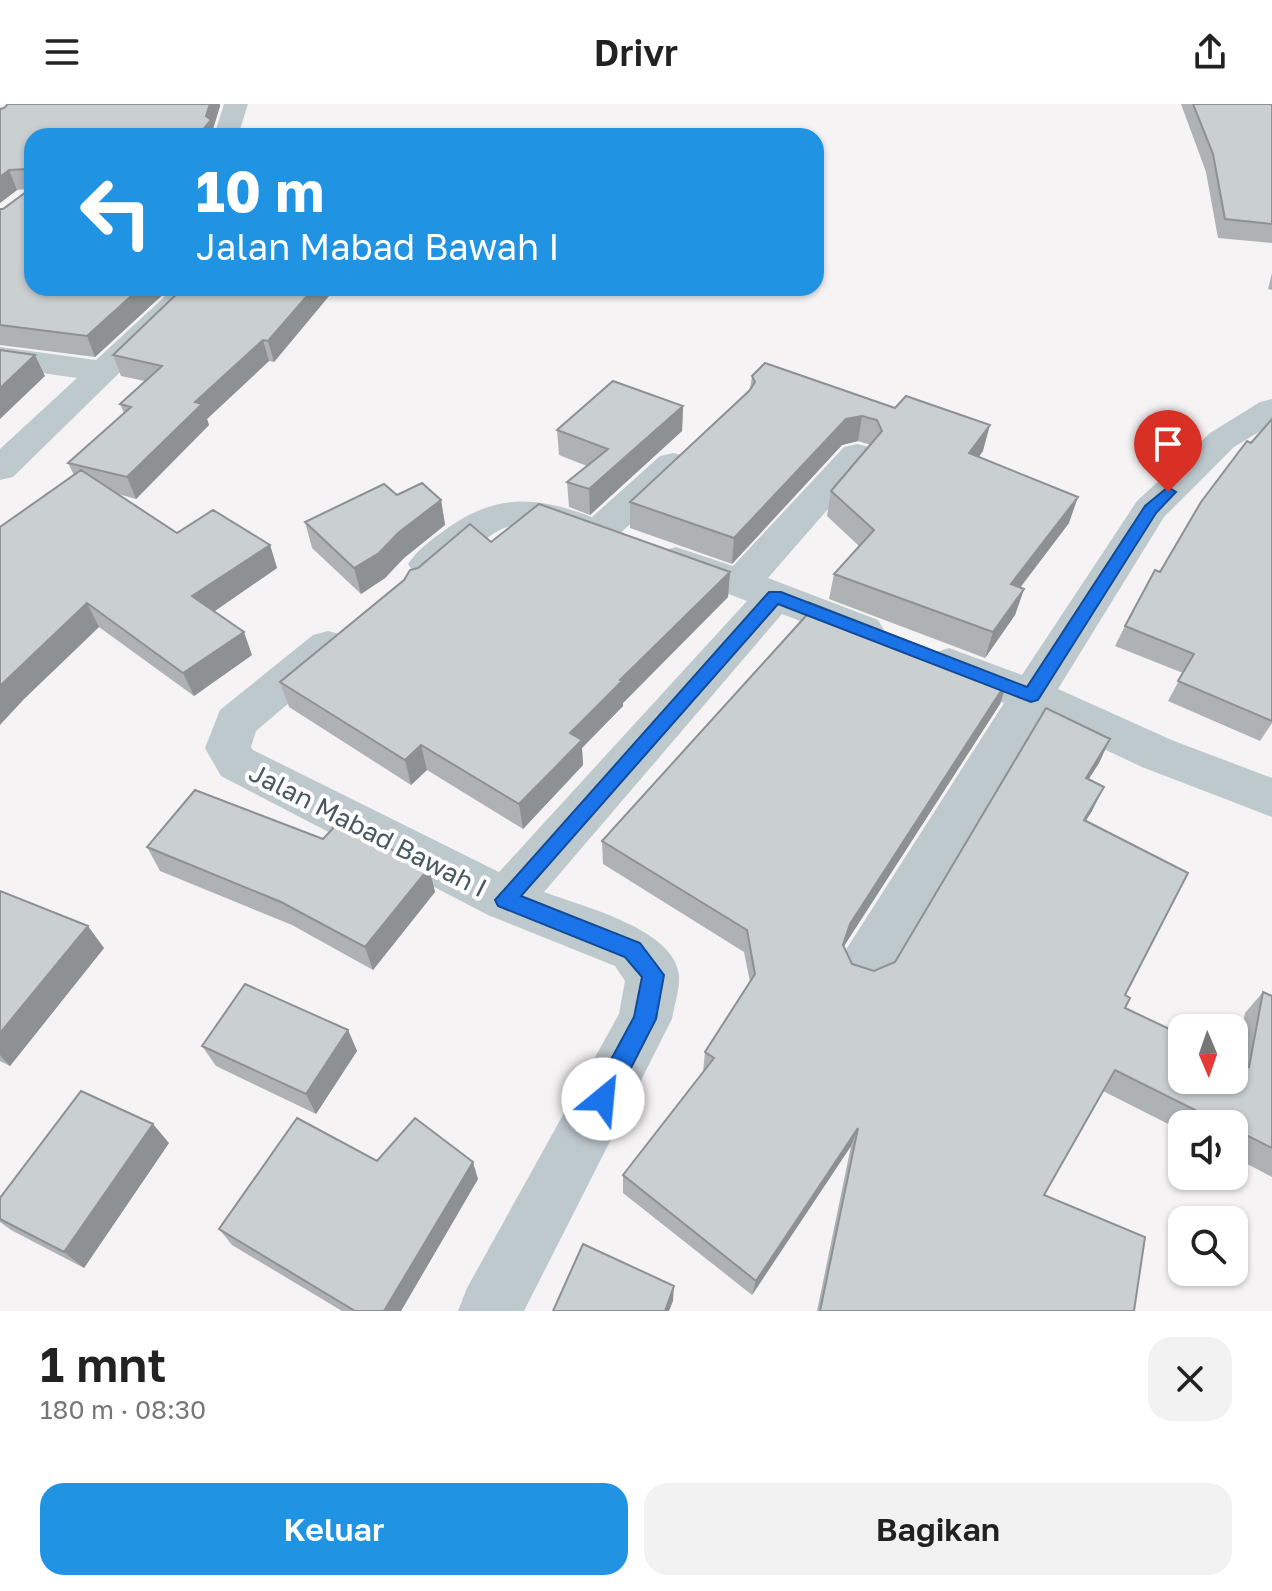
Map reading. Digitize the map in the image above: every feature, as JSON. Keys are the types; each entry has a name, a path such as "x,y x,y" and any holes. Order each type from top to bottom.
{"street":[{"path":"228,128 236,104"},
{"path":"0,469 182,296"},
{"path":"0,357 101,371"},
{"path":"866,965 1150,509 1222,440 1272,409"},
{"path":"599,532 700,439"},
{"name":"Jalan Mabad Bawah I","path":"506,900 758,590 857,455"},
{"path":"407,581 457,539 505,512 536,512 758,590 1031,696 1158,754 1272,798"},
{"name":"Jalan Mabad Bawah I","path":"357,622 236,722 228,748 237,763 506,900 633,950 653,975 645,1019 490,1311"}],"building":[{"path":"8,104 210,104 206,116 211,120 204,128 24,128 24,169 9,170 0,177 0,109"},
{"path":"1193,104 1272,104 1272,224 1225,219 1213,154"},
{"path":"24,193 24,296 131,296 87,336 0,325 0,209"},
{"path":"175,296 307,296 268,341 263,340 195,402 202,404 127,477 68,463 131,407 120,404 162,366 113,355"},
{"path":"0,350 35,355 0,388"},
{"path":"765,363 895,408 906,396 990,425 969,453 1078,497 1011,584 1024,589 993,632 834,574 874,530 831,491 882,431 877,420 862,416 846,419 734,538 630,502 749,391 755,382 752,376"},
{"path":"613,381 683,406 589,489 567,482 608,449 557,430"},
{"path":"1272,419 1272,721 1178,681 1194,654 1125,626 1155,570 1160,572 1201,502 1247,441 1251,443"},
{"path":"81,470 177,533 213,510 270,545 192,596 244,632 183,673 87,603 0,686 0,527"},
{"path":"422,483 441,500 398,533 379,553 354,568 305,522 384,484 397,495"},
{"path":"539,504 730,572 570,733 582,740 519,804 421,745 405,760 280,682 404,580 410,570 418,568 470,524 491,542"},
{"path":"808,602 1008,680 850,924 843,945 852,964 874,971 895,962 1046,708 1110,739 1086,778 1104,787 1084,820 1188,873 1125,995 1130,998 1125,1008 1168,1028 1168,1094 1248,1094 1248,1067 1263,992 1272,996 1272,1148 1248,1136 1248,1110 1195,1110 1115,1070 1044,1195 1145,1237 1134,1311 820,1311 858,1128 756,1281 623,1175 714,1058 705,1052 755,974 747,930 602,841 814,607"},
{"path":"195,790 323,839 338,823 429,868 365,947 281,902 147,847"},
{"path":"0,891 88,926 0,1033"},
{"path":"245,984 348,1030 306,1094 202,1046"},
{"path":"81,1091 153,1124 64,1252 0,1219 0,1198"},
{"path":"297,1118 377,1161 415,1118 473,1162 384,1311 355,1311 219,1229"},
{"path":"583,1244 674,1286 665,1311 553,1311"}],"route":[{"path":"603,1099 645,1019 653,975 633,950 506,900 775,596 1031,696 1150,509 1168,492"}]}
